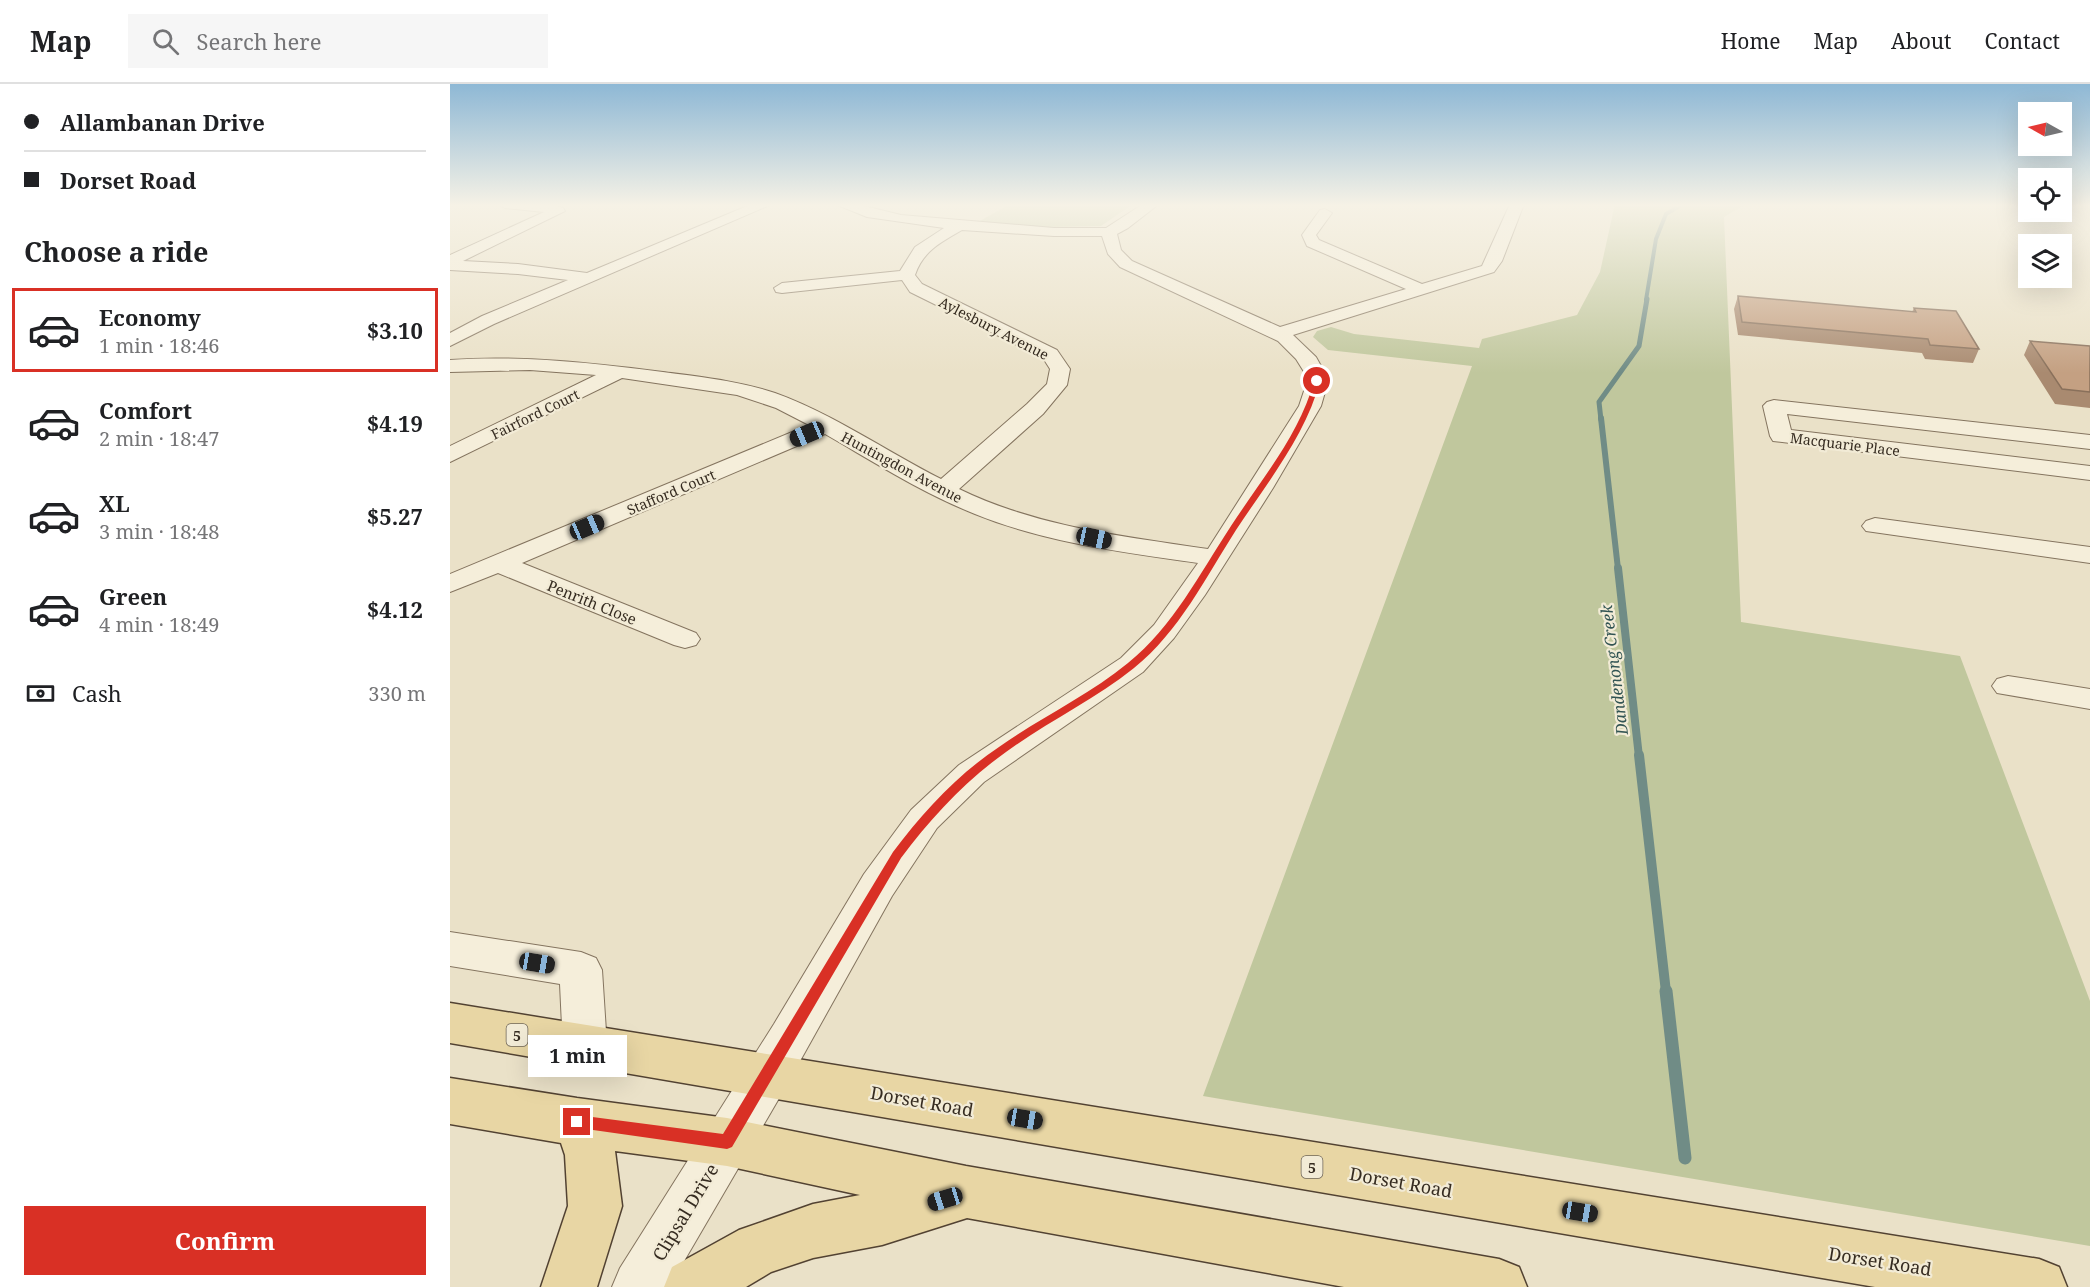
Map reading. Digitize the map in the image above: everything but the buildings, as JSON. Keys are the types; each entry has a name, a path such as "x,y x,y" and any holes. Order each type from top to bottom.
{"main road":[{"name":"Dorset Road","path":"450,1023 2039,1287"},
{"path":"450,1101 577,1122 727,1142 966,1192 1498,1287"},
{"path":"569,1287 595,1206 591,1155 577,1122"},
{"path":"692,1287 758,1249 813,1231 882,1218 966,1192"}],"street":[{"path":"450,340 488,321 632,260"},
{"path":"782,288 907,275 911,260"},
{"name":"Clipsal Drive","path":"639,1287 768,1075 892,864 925,818 978,767 1003,748 1103,687 1133,664 1163,636 1215,558 1310,406 1317,381 1306,358 1296,346 1279,333 1135,270 1121,260"},
{"path":"1352,260 1423,290"},
{"path":"1279,333 1488,269 1494,260"},
{"path":"450,263 518,268 590,278"},
{"name":"Aylesbury Avenue","path":"907,275 916,288 1050,354 1060,369 1057,385 1035,409 943,490"},
{"name":"Huntingdon Avenue","path":"450,366 550,364 619,372 746,392 781,403 943,490 985,509 1033,525 1215,558"},
{"name":"Fairford Court","path":"450,455 619,372"},
{"name":"Macquarie Place","path":"2086,473 1781,436 1774,406 2090,442"},
{"name":"Stafford Court","path":"450,584 825,426"},
{"name":"Macquarie Place","path":"2059,438 2086,473"},
{"path":"1875,526 2090,555"},
{"name":"Penrith Close","path":"499,564 685,639"},
{"path":"2008,686 2090,699"},
{"path":"450,949 581,970 585,1047"}],"green space":[{"path":"1603,260 1726,260 1741,622 1960,656 2090,1001 2090,1246 1203,1096 1472,366 1328,350 1313,337 1317,331 1331,327 1354,334 1479,348 1482,339 1577,315 1600,272"}],"waterway":[{"name":"Dandenong Creek","path":"1646,300 1653,260"},
{"name":"Dandenong Creek","path":"1601,420 1599,402 1639,346 1647,299"},
{"name":"Dandenong Creek","path":"1601,418 1618,569"},
{"name":"Dandenong Creek","path":"1618,568 1639,757"},
{"name":"Dandenong Creek","path":"1639,755 1666,992"},
{"name":"Dandenong Creek","path":"1666,991 1685,1158"}],"route":[{"path":"577,1122 727,1142 897,855 925,818 978,767 1003,748 1103,687 1133,664 1163,636 1281,456 1310,406 1317,381"}]}
